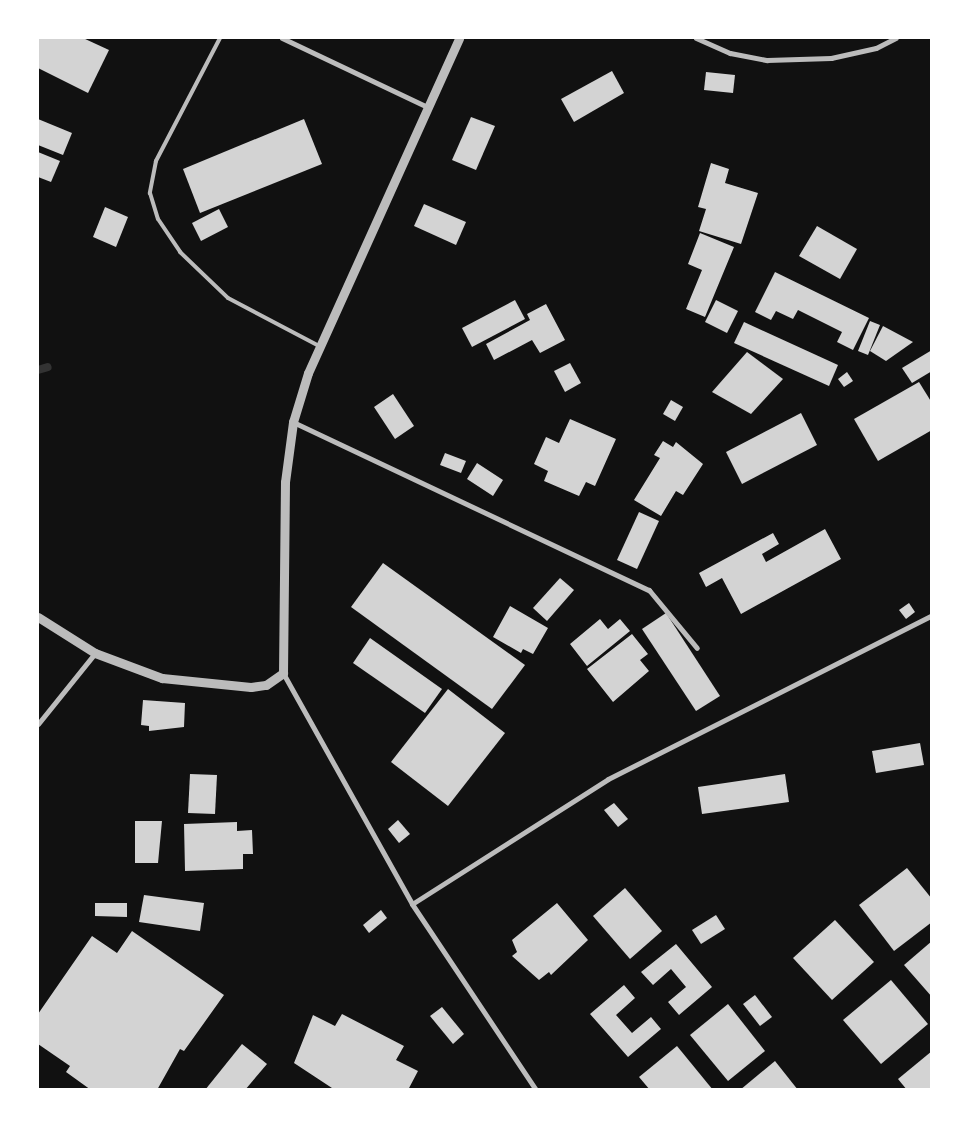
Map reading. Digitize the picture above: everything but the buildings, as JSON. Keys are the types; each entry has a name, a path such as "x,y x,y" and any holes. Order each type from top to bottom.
{"street":[{"path":"282,38 427,107"},
{"path":"459,38 320,346 293,422 285,482 283,673 412,904 536,1090"},
{"path":"696,38 730,53 767,60 831,58 876,48 896,38"},
{"path":"293,422 649,590 697,648"},
{"path":"412,904 608,779 932,615"},
{"path":"38,617 95,653 162,678 191,683 251,687 266,685 283,673"},
{"path":"38,724 95,653"}],"lane":[{"path":"220,38 156,161 150,193 158,219 180,252 228,298 320,346"}],"waterway":[{"path":"38,370 48,367"}]}
